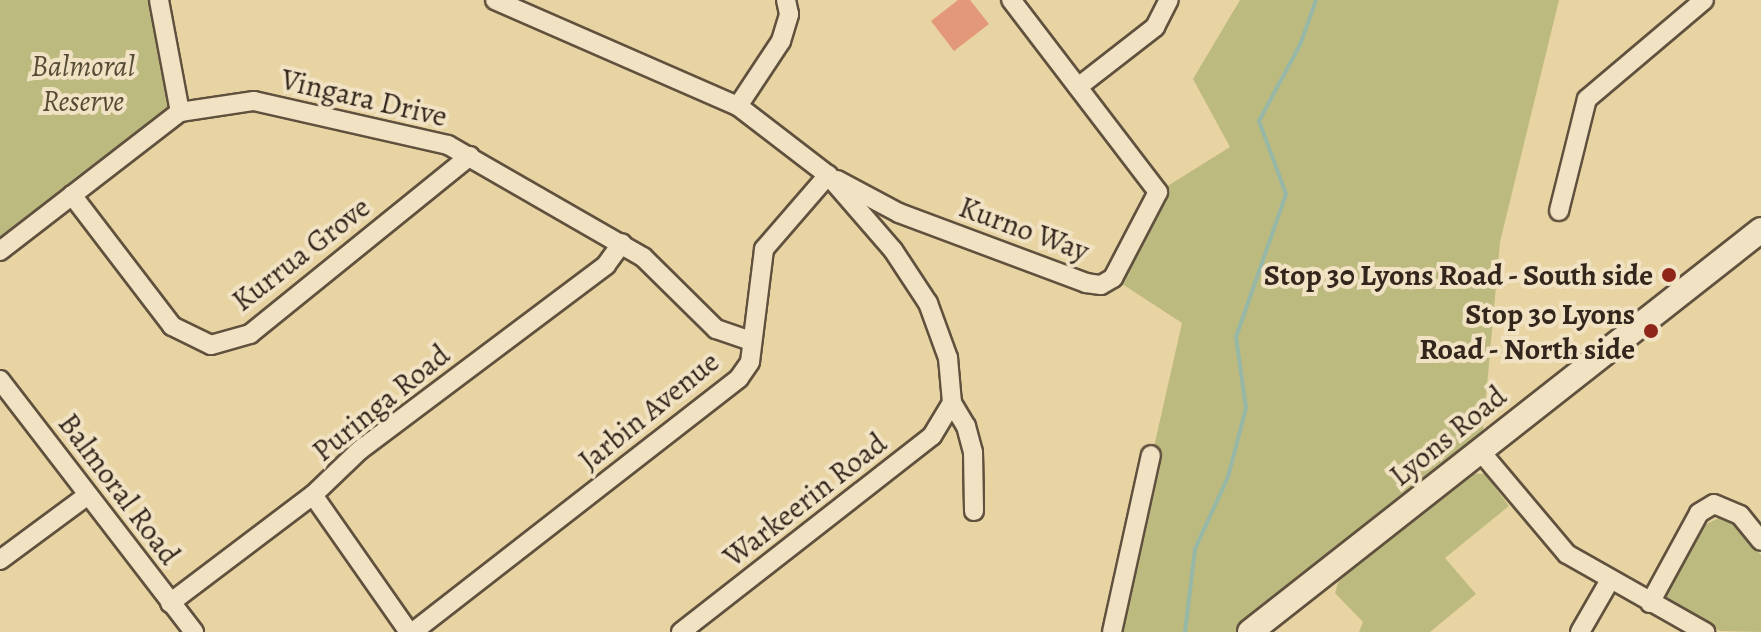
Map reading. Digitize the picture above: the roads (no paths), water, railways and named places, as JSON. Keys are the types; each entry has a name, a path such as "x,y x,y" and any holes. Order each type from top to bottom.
{"street":[{"path":"159,0 180,112"},
{"path":"495,0 738,106 828,175 922,291 948,358 952,403 966,426 973,452 974,511"},
{"path":"738,106 781,41 789,14 786,0"},
{"path":"1011,0 1078,87 1155,27 1169,0"},
{"path":"1559,211 1587,99 1704,0"},
{"name":"Kurno Way","path":"828,175 899,213 1101,285 1113,278 1158,192 1078,87"},
{"name":"Vingara Drive","path":"0,251 180,112 254,101 448,145 622,243 643,257 716,329 751,341"},
{"name":"Kurrua Grove","path":"72,195 172,326 211,345 250,334 470,156"},
{"name":"Jarbin Avenue","path":"411,632 739,378 750,362 764,249 828,175"},
{"name":"Lyons Road","path":"1250,632 1759,235"},
{"name":"Puringa Road","path":"170,603 313,495 360,450 606,265 622,243"},
{"name":"Balmoral Road","path":"0,380 194,632"},
{"name":"Warkeerin Road","path":"681,632 932,436 952,403"},
{"path":"1481,452 1549,538 1610,580 1705,632"},
{"path":"1112,632 1151,455"},
{"path":"0,560 88,495"},
{"path":"313,495 411,632"},
{"path":"1650,603 1699,513 1714,504 1740,515 1761,541"},
{"path":"1580,632 1610,580"}],"waterway":[{"path":"1185,632 1195,549 1228,477 1246,408 1236,337 1286,194 1259,121 1300,45 1316,0"}],"place":[{"name":"Stop 30 Lyons Road - South side","path":"1669,275"},
{"name":"Stop 30 Lyons Road - North side","path":"1651,331"}],"park label":[{"name":"Balmoral Reserve","path":"83,83"}]}
